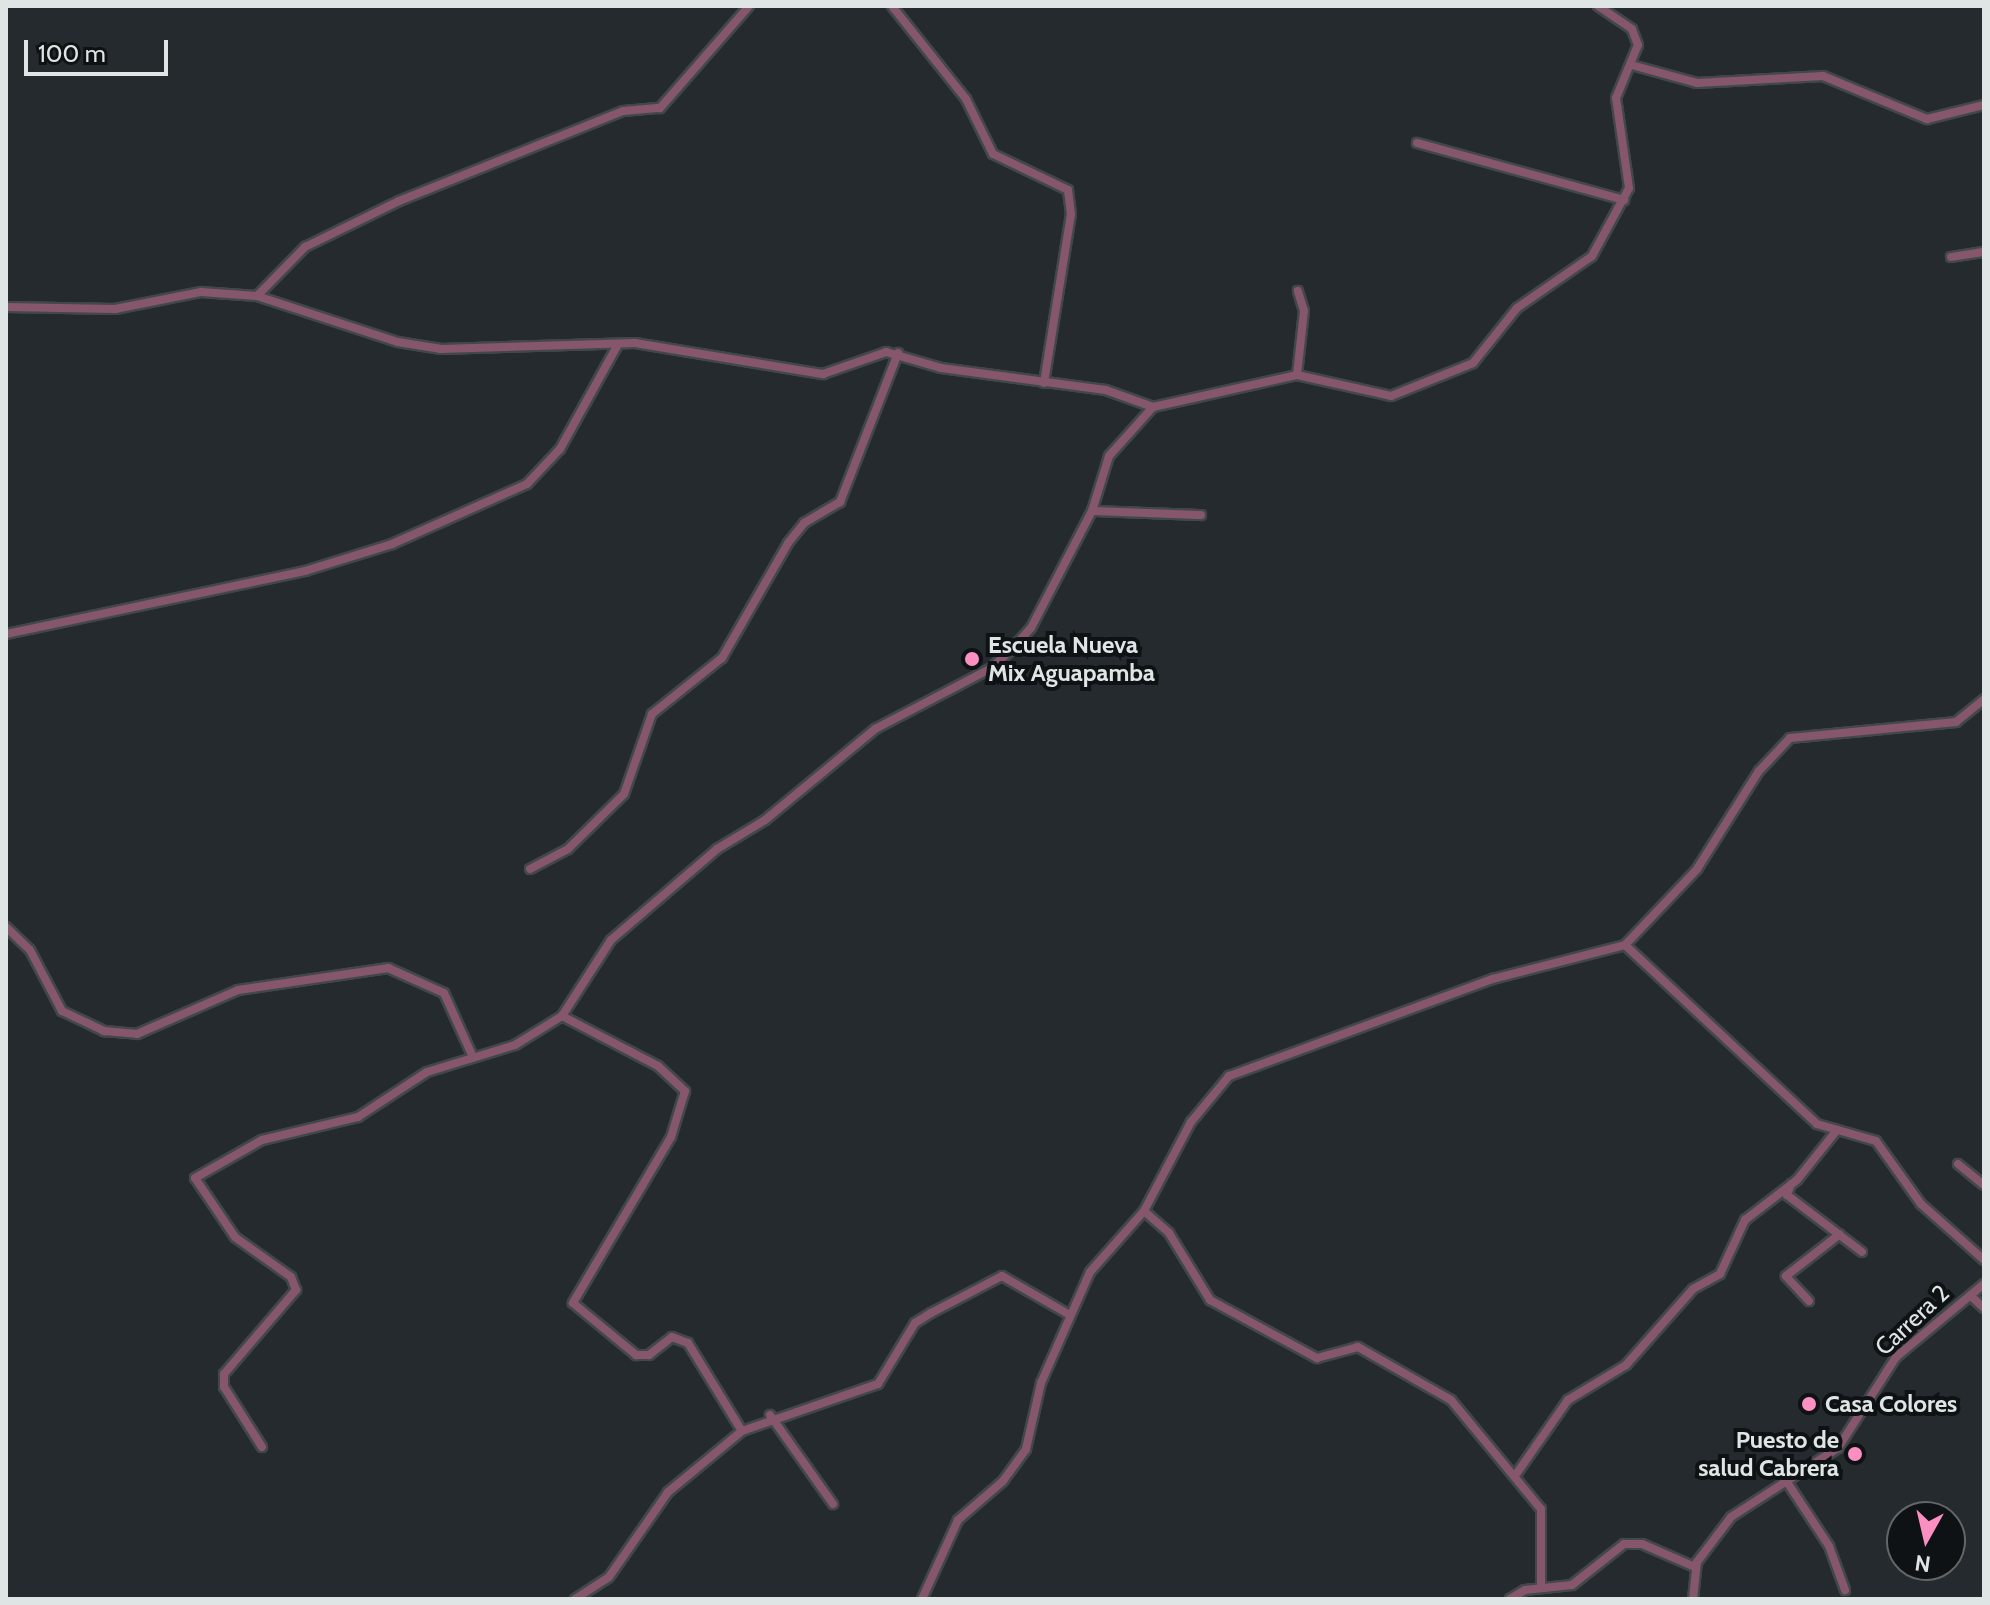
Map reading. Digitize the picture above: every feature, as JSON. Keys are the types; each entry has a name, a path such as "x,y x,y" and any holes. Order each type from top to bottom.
{"street":[{"path":"257,296 305,247 399,201 623,111 660,108 749,6"},
{"path":"892,6 966,99 993,154 1068,190 1071,214 1044,383"},
{"path":"6,307 115,309 201,292 257,296 398,342 441,349 617,346 823,374 898,353 1044,383 1106,390 1153,407 1297,375 1391,396 1457,374 1492,347 1517,308 1592,256 1624,200 1630,176 1616,98 1635,66 1632,29 1598,6"},
{"path":"1635,66 1697,83 1823,76 1927,119 1984,105"},
{"path":"1417,143 1624,200"},
{"path":"1951,257 1984,252"},
{"path":"1297,375 1304,311 1298,291"},
{"path":"6,634 305,571 392,544 527,484 560,449 617,346"},
{"path":"530,869 568,849 624,794 652,714 732,647 788,543 804,523 840,502 898,353"},
{"path":"262,1447 224,1387 224,1374 296,1290 291,1277 235,1237 195,1178 262,1140 358,1117 427,1072 472,1055 515,1045 562,1016 611,940 717,849 875,729 990,669 1012,649 1031,628 1092,511 1109,456 1153,407"},
{"path":"1092,511 1201,515"},
{"path":"922,1599 958,1520 1026,1449 1041,1383 1068,1314 1105,1248 1144,1211 1191,1122 1229,1076 1493,979 1625,945 1697,869 1759,771 1790,738 1956,722 1984,699"},
{"path":"6,927 30,950 62,1011 104,1031 137,1034 238,990 388,968 444,993 472,1055"},
{"path":"1625,945 1793,1103 1837,1130 1876,1141 1921,1204 1984,1260"},
{"path":"562,1016 658,1066 685,1091 671,1137 573,1303 636,1355 649,1355 672,1337 688,1343 742,1431"},
{"path":"1517,1473 1568,1400 1626,1365 1693,1289 1720,1274 1745,1220 1791,1184 1837,1130"},
{"path":"1958,1164 1984,1185"},
{"path":"1791,1184 1787,1195 1862,1252"},
{"path":"1144,1211 1169,1233 1210,1300 1317,1358 1352,1345 1415,1375 1451,1400 1517,1473 1543,1515 1541,1587"},
{"path":"1809,1301 1786,1276 1840,1234"},
{"path":"575,1599 609,1577 668,1492 742,1431 770,1415 878,1384 915,1323 995,1277 1008,1277 1068,1314"},
{"name":"Carrera 2","path":"1695,1567 1731,1517 1838,1448 1896,1357 1958,1301 1972,1297 1984,1284"},
{"path":"1972,1297 1984,1308"},
{"path":"770,1415 833,1504"},
{"path":"1787,1482 1829,1546 1845,1590"},
{"path":"1510,1599 1541,1587 1572,1585 1624,1544 1642,1544 1695,1567 1693,1599"}],"building":[{"name":"Puesto de salud Cabrera","path":"1851,1444 1859,1444 1865,1454 1859,1464 1851,1464 1845,1458 1845,1450"}],"place":[{"name":"Escuela Nueva Mix Aguapamba","path":"972,659"},
{"name":"Casa Colores","path":"1809,1404"},
{"name":"Puesto de salud Cabrera","path":"1855,1454"}]}
